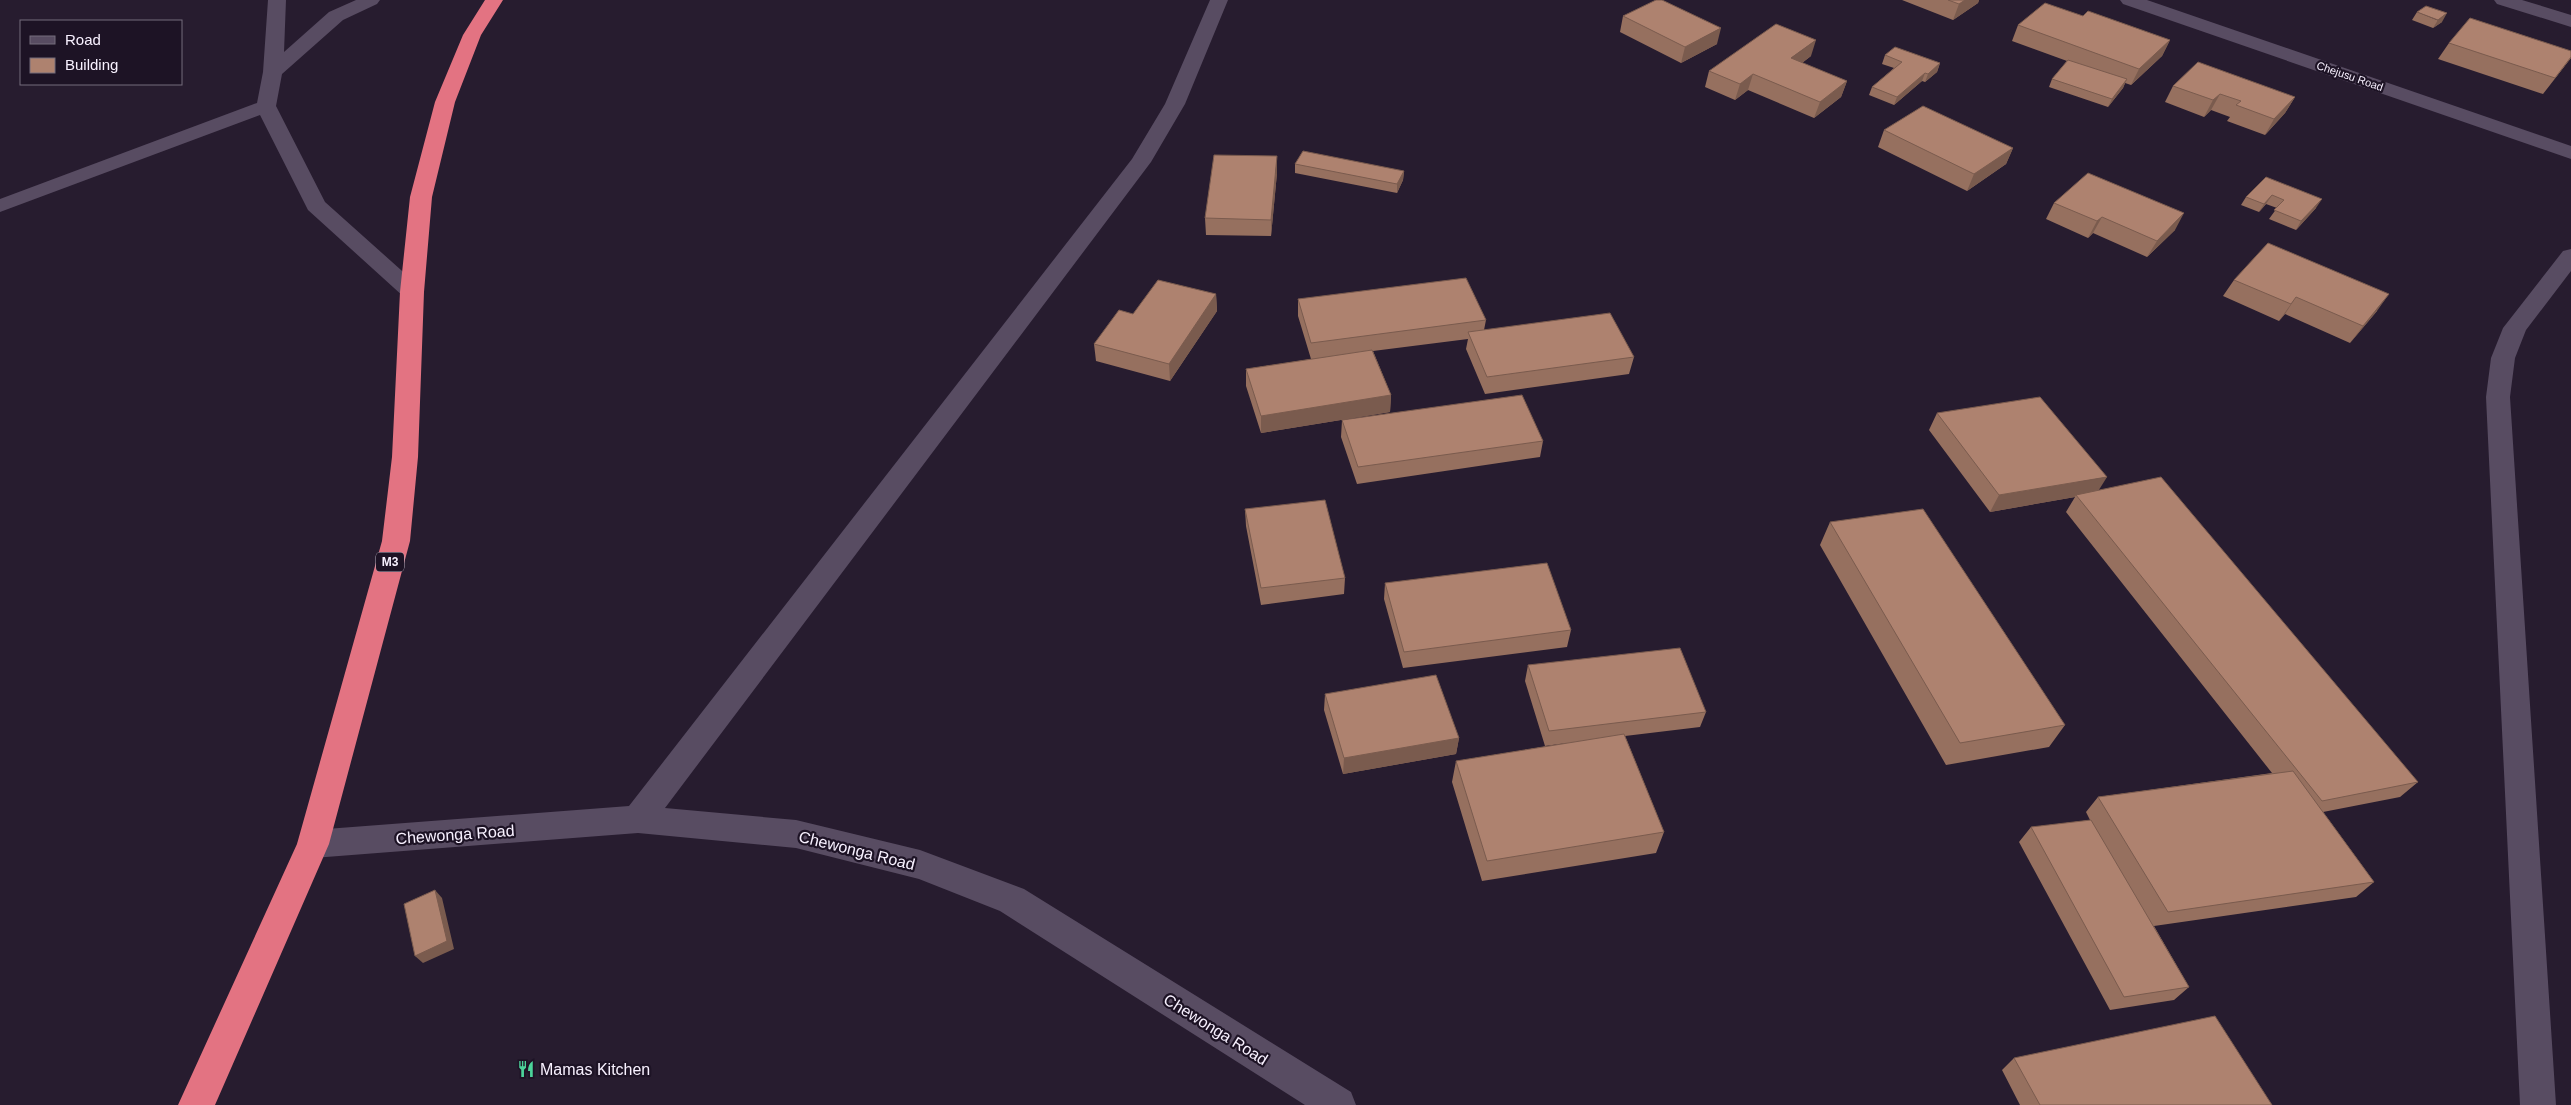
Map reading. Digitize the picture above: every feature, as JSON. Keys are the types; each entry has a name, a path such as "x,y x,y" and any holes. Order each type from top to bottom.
{"highway":[{"name":"M3","path":"196,1105 312,844 396,541 405,457 412,292 420,197 445,102 472,35 494,0"}],"street":[{"path":"277,0 273,72 266,106 316,204 412,292"},
{"path":"273,72 336,16 371,0"},
{"path":"638,818 1141,162 1160,135 1175,104 1219,0"},
{"name":"Chejusu Road","path":"2129,0 2571,153"},
{"path":"2503,0 2571,21"},
{"path":"0,206 266,106"},
{"path":"2538,1105 2498,397 2503,358 2515,328 2571,256"},
{"name":"Chewonga Road","path":"312,844 517,830 638,818 796,834 920,865 1012,900 1338,1105"}],"building":[{"path":"1656,0 1662,0 1721,28 1685,47 1623,16"},
{"path":"1948,0 1965,0 1959,4"},
{"path":"2045,3 2083,16 2088,11 2170,40 2139,69 2018,25"},
{"path":"2426,6 2447,13 2438,20 2417,12"},
{"path":"2470,18 2571,51 2571,57 2555,78 2449,43"},
{"path":"1776,24 1816,40 1791,58 1847,81 1820,102 1753,74 1740,84 1709,71"},
{"path":"1895,47 1940,63 1897,97 1872,87 1902,62 1885,55"},
{"path":"2068,60 2127,79 2112,99 2052,79"},
{"path":"2198,62 2295,97 2274,119 2236,105 2241,101 2220,94 2213,100 2173,86"},
{"path":"1923,106 2013,148 1974,174 1884,130"},
{"path":"1303,151 1404,171 1397,184 1295,164"},
{"path":"1214,155 1277,156 1271,220 1205,218"},
{"path":"2088,173 2184,213 2157,241 2102,217 2097,221 2054,203"},
{"path":"2266,177 2322,199 2301,221 2274,210 2284,200 2272,195 2264,204 2246,197"},
{"path":"2268,243 2389,294 2363,326 2296,297 2291,304 2234,280"},
{"path":"1466,278 1486,320 1311,343 1298,299"},
{"path":"1158,280 1216,294 1169,364 1094,344 1119,310 1133,314"},
{"path":"1610,313 1634,357 1487,377 1468,332"},
{"path":"1372,350 1391,395 1261,416 1246,369"},
{"path":"1522,395 1543,441 1358,467 1342,420"},
{"path":"2040,397 2107,477 1999,495 1937,413"},
{"path":"2161,477 2418,782 2322,801 2076,495"},
{"path":"1325,500 1345,578 1261,588 1245,509"},
{"path":"1923,509 2065,725 1960,743 1830,522"},
{"path":"1547,563 1571,630 1404,652 1385,583"},
{"path":"1680,648 1706,712 1549,731 1528,665"},
{"path":"1436,675 1459,738 1344,758 1325,694"},
{"path":"1624,734 1664,832 1487,861 1456,761"},
{"path":"2293,771 2374,882 2168,912 2098,797"},
{"path":"2091,820 2189,987 2124,997 2031,827"},
{"path":"435,890 447,941 415,956 404,904"},
{"path":"2215,1016 2272,1105 2040,1105 2014,1058"}],"place":[{"name":"Mamas Kitchen","path":"526,1069"}]}
